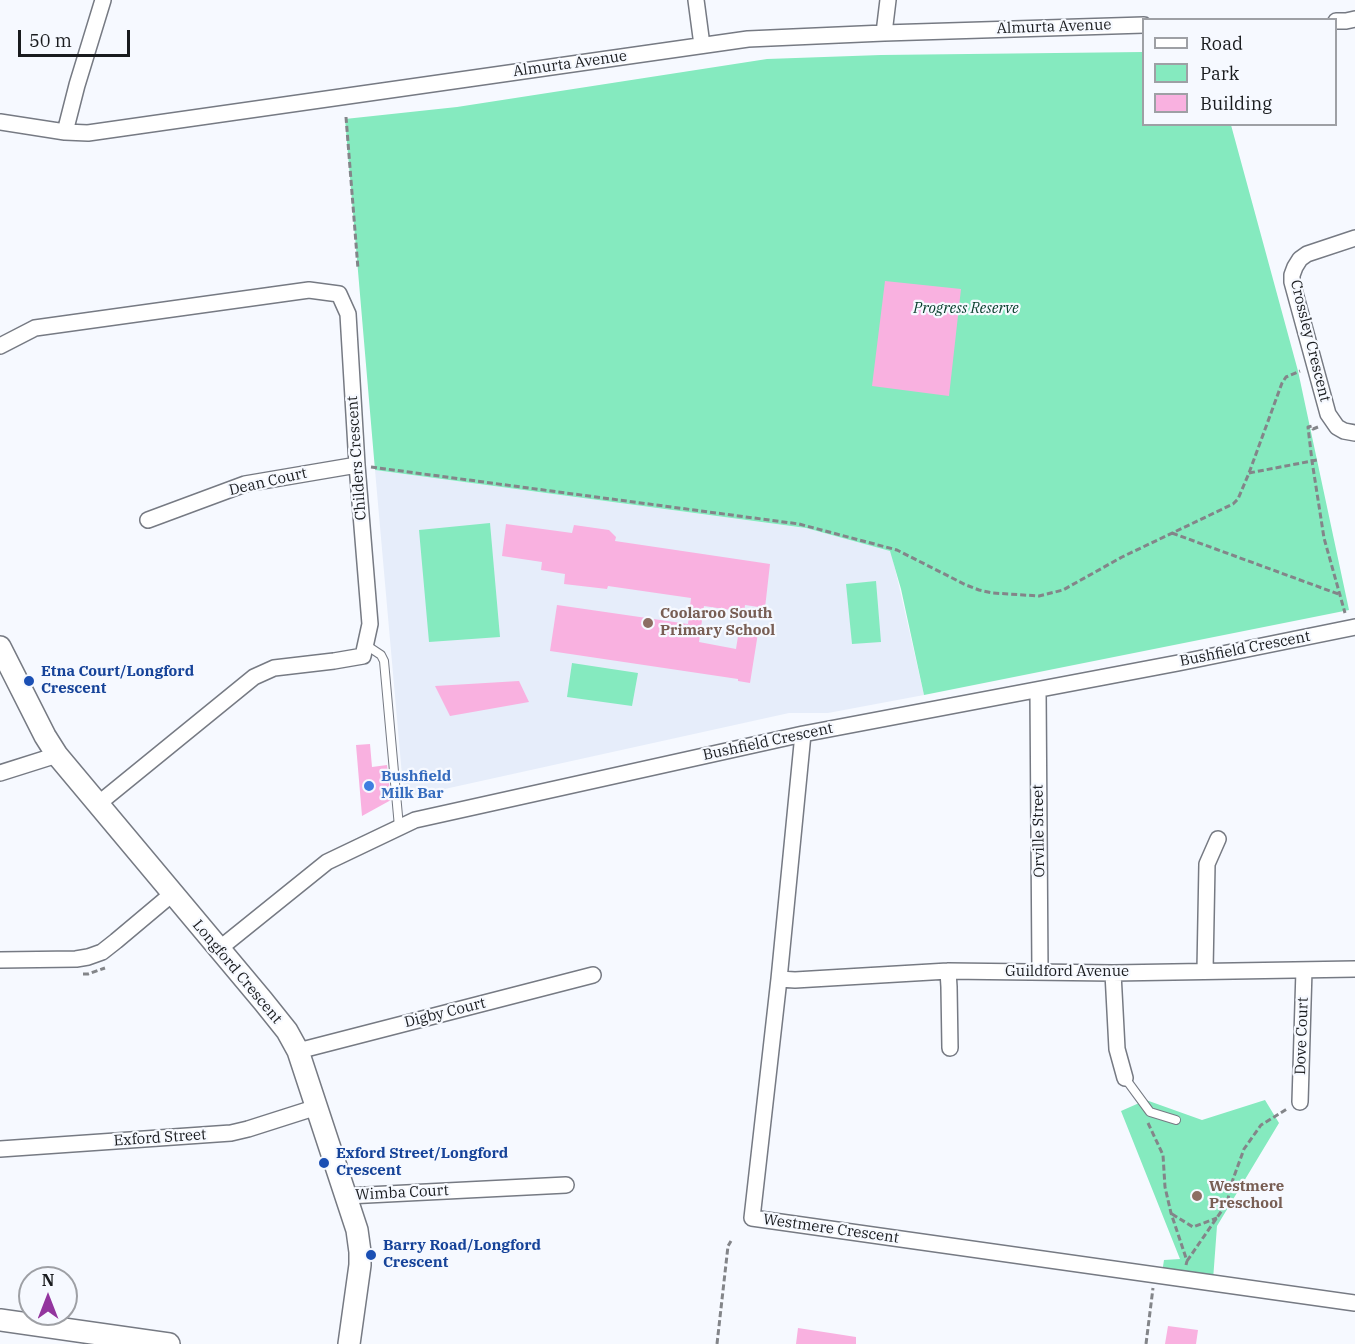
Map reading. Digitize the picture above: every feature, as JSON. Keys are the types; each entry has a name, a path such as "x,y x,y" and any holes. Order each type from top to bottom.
{"street":[{"path":"65,132 103,0"},
{"path":"696,0 702,45"},
{"path":"884,33 888,0"},
{"path":"1337,21 1355,19"},
{"name":"Almurta Avenue","path":"0,122 65,132 88,133 702,45 776,37 1142,25"},
{"name":"Crossley Crescent","path":"1355,238 1307,254 1300,259 1292,275 1328,414 1337,427 1355,433"},
{"name":"Childers Crescent","path":"0,346 35,328 309,290 339,294 348,314 370,624 366,645"},
{"name":"Dean Court","path":"148,520 245,484 357,465"},
{"name":"Bushfield Crescent","path":"219,949 327,862 415,820 803,734 1355,627"},
{"path":"98,804 254,677 274,668 363,656 366,645"},
{"name":"Longford Crescent","path":"0,647 57,755 277,1018 298,1051 357,1230 360,1252 358,1285 349,1344"},
{"name":"Orville Street","path":"1038,690 1040,972"},
{"name":"Westmere Crescent","path":"803,734 779,979 752,1218 1355,1303"},
{"path":"0,773 57,755"},
{"path":"1205,970 1207,864 1218,839"},
{"path":"0,960 76,959 102,952 172,894"},
{"name":"Guildford Avenue","path":"779,979 948,971 1113,973 1355,969"},
{"name":"Dove Court","path":"1300,1102 1304,970"},
{"path":"948,971 950,1048"},
{"path":"1113,973 1117,1049 1125,1078"},
{"name":"Digby Court","path":"298,1051 593,975"},
{"name":"Exford Street","path":"0,1149 231,1133 317,1107"},
{"name":"Wimba Court","path":"347,1196 566,1185"},
{"path":"0,1320 169,1344"}],"lane":[{"path":"366,645 381,655 384,661 399,827"},
{"path":"1125,1078 1150,1112 1176,1120"}],"path":[{"path":"346,117 358,269"},
{"path":"357,465 800,524 897,550 979,590 1030,596 1063,590 1122,557 1233,504 1238,499 1249,473 1282,383 1286,377 1300,370"},
{"path":"1318,428 1308,427 1315,460 1324,538 1346,613"},
{"path":"1249,473 1315,460"},
{"path":"1172,533 1341,595"},
{"path":"1187,1261 1227,1203 1244,1149 1261,1125 1300,1102"},
{"path":"1144,1116 1163,1155 1165,1187 1187,1261 1186,1279"},
{"path":"1171,1213 1193,1227 1218,1217"},
{"path":"717,1344 728,1246 731,1241"},
{"path":"1146,1344 1155,1275"}],"shaded area":[{"name":"Coolaroo South Primary School","path":"375,470 806,528 891,551 924,695 828,713 789,713 404,798"}],"green space":[{"name":"Progress Reserve","path":"1142,52 1142,126 1231,126 1298,371 1349,610 924,695 901,589 890,551 806,528 375,470 345,119 457,107 767,59 881,55"},
{"path":"490,523 500,637 429,642 419,530"},
{"path":"876,581 881,642 852,644 846,584"},
{"path":"572,663 638,673 632,706 567,697"},
{"path":"1146,1100 1202,1120 1265,1100 1279,1123 1217,1226 1213,1280 1162,1273 1164,1260 1180,1259 1121,1111"}],"building":[{"path":"885,281 961,289 949,396 872,386"},
{"path":"506,524 572,533 574,525 609,530 616,537 615,541 770,564 765,608 745,605 744,612 704,606 699,642 736,649 739,630 758,633 750,683 738,681 738,679 550,651 557,605 688,624 691,598 608,586 607,589 564,584 565,574 541,570 542,562 502,556"},
{"path":"519,681 529,702 450,716 435,686"},
{"name":"Bushfield Milk Bar","path":"370,744 372,767 387,765 391,800 362,816 356,745"},
{"path":"1168,1326 1198,1330 1196,1344 1165,1344"},
{"path":"798,1328 856,1337 856,1344 796,1344"}],"place":[{"name":"Coolaroo South Primary School","path":"648,623"},
{"name":"Etna Court/Longford Crescent","path":"29,681"},
{"name":"Bushfield Milk Bar","path":"369,786"},
{"name":"Exford Street/Longford Crescent","path":"324,1163"},
{"name":"Westmere Preschool","path":"1197,1196"},
{"name":"Barry Road/Longford Crescent","path":"371,1255"}]}
